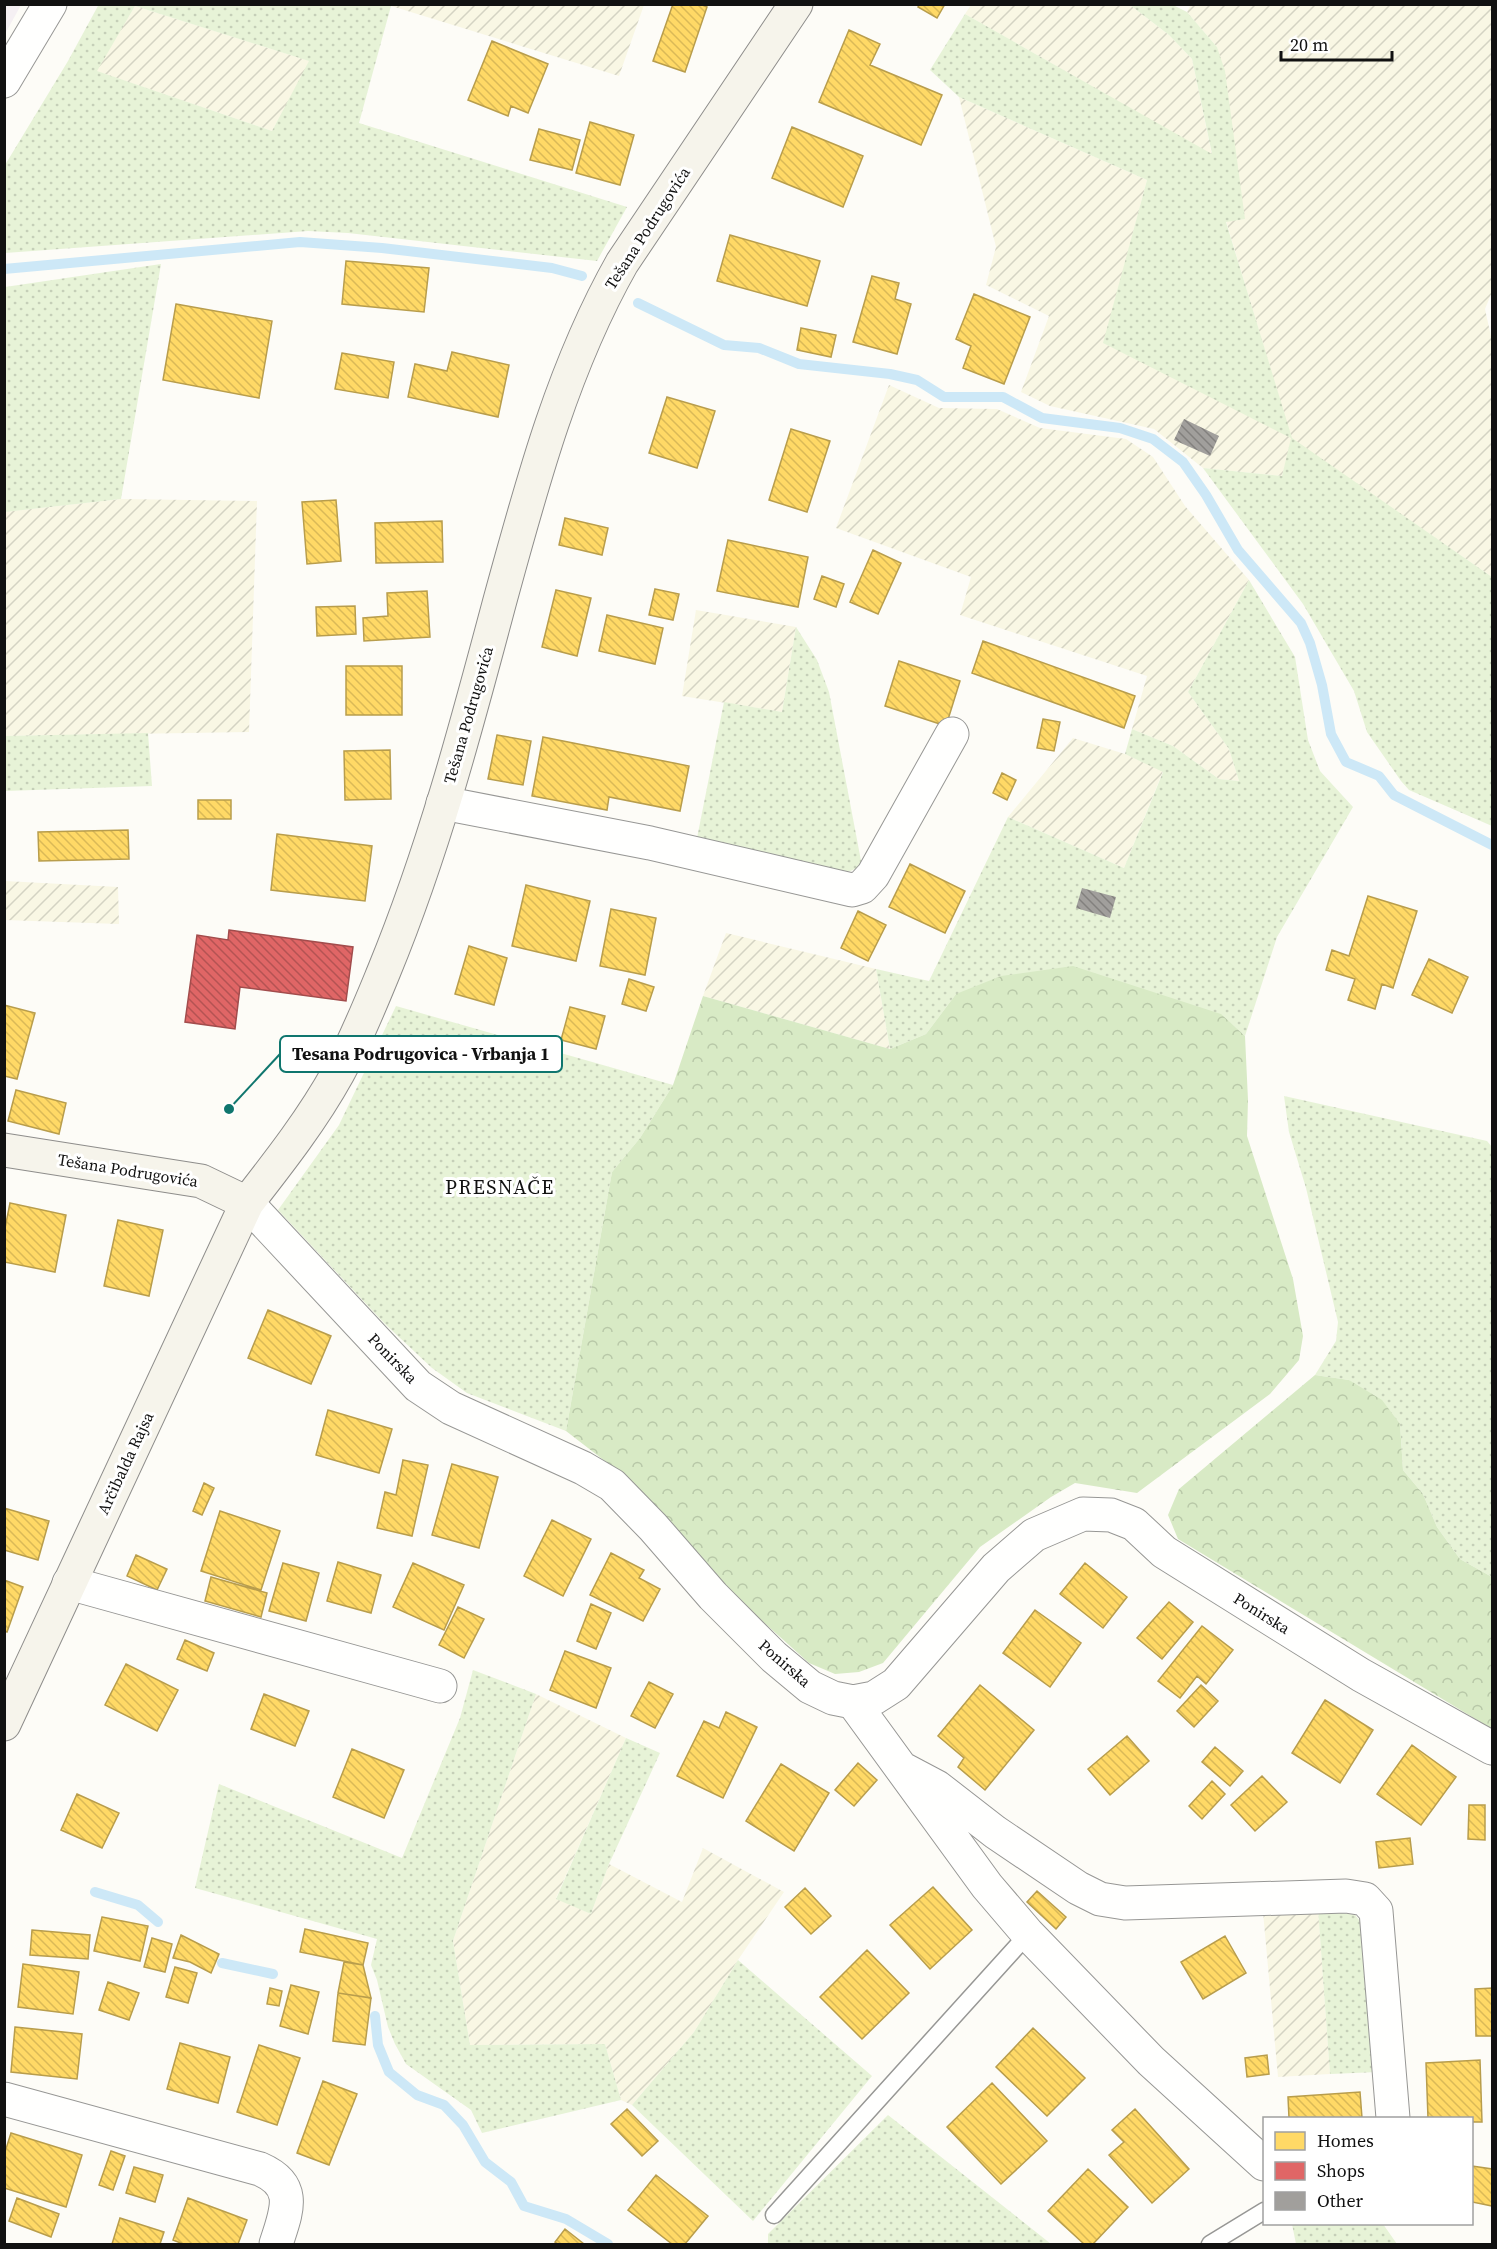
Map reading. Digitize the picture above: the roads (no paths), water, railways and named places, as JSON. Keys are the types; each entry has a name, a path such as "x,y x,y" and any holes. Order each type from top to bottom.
{"street":[{"path":"4,81 50,4"},
{"name":"Tešana Podrugovića","path":"4,1150 201,1181 247,1203 312,1116 363,1022 405,919 444,803 529,491 571,368 600,302 622,263 796,4"},
{"path":"444,803 651,843 852,890 862,887 873,875 952,734"},
{"name":"Arčibalda Rajsa","path":"4,1724 247,1203"},
{"name":"Ponirska","path":"247,1203 418,1386 451,1408 573,1464 612,1485 653,1527 713,1596 774,1658 810,1687 834,1698 853,1702 874,1698 896,1684 918,1662 996,1568 1034,1535 1083,1514 1111,1515 1134,1524 1164,1552 1361,1675 1492,1748"},
{"path":"69,1583 440,1686"},
{"path":"853,1702 987,1886 1028,1934 1151,2061 1263,2163"},
{"path":"903,1769 937,1787 995,1832 1078,1888 1100,1899 1125,1903 1346,1896 1365,1899 1376,1911 1393,2117"},
{"path":"4,2099 273,2174 283,2186 287,2198 286,2210 276,2244"}],"lane":[{"path":"774,2215 1028,1934"},
{"path":"1210,2244 1263,2212"}],"waterway":[{"path":"4,269 300,242 382,248 552,268 582,276"},
{"path":"638,303 724,345 759,348 799,364 890,374 917,380 944,397 1003,397 1042,418 1120,428 1153,439 1183,462 1206,495 1238,550 1301,623 1310,643 1322,685 1331,734 1346,762 1379,776 1394,795 1492,845"},
{"path":"95,1892 138,1905 158,1922"},
{"path":"222,1963 273,1974"},
{"path":"375,2016 378,2045 389,2072 417,2095 444,2105 463,2125 485,2162 511,2182 524,2206 566,2219 608,2244"}],"place":[{"name":"Tesana Podrugovica - Vrbanja 1","path":"229,1109"}],"district":[{"name":"PRESNAČE","path":"500,1187"}]}
